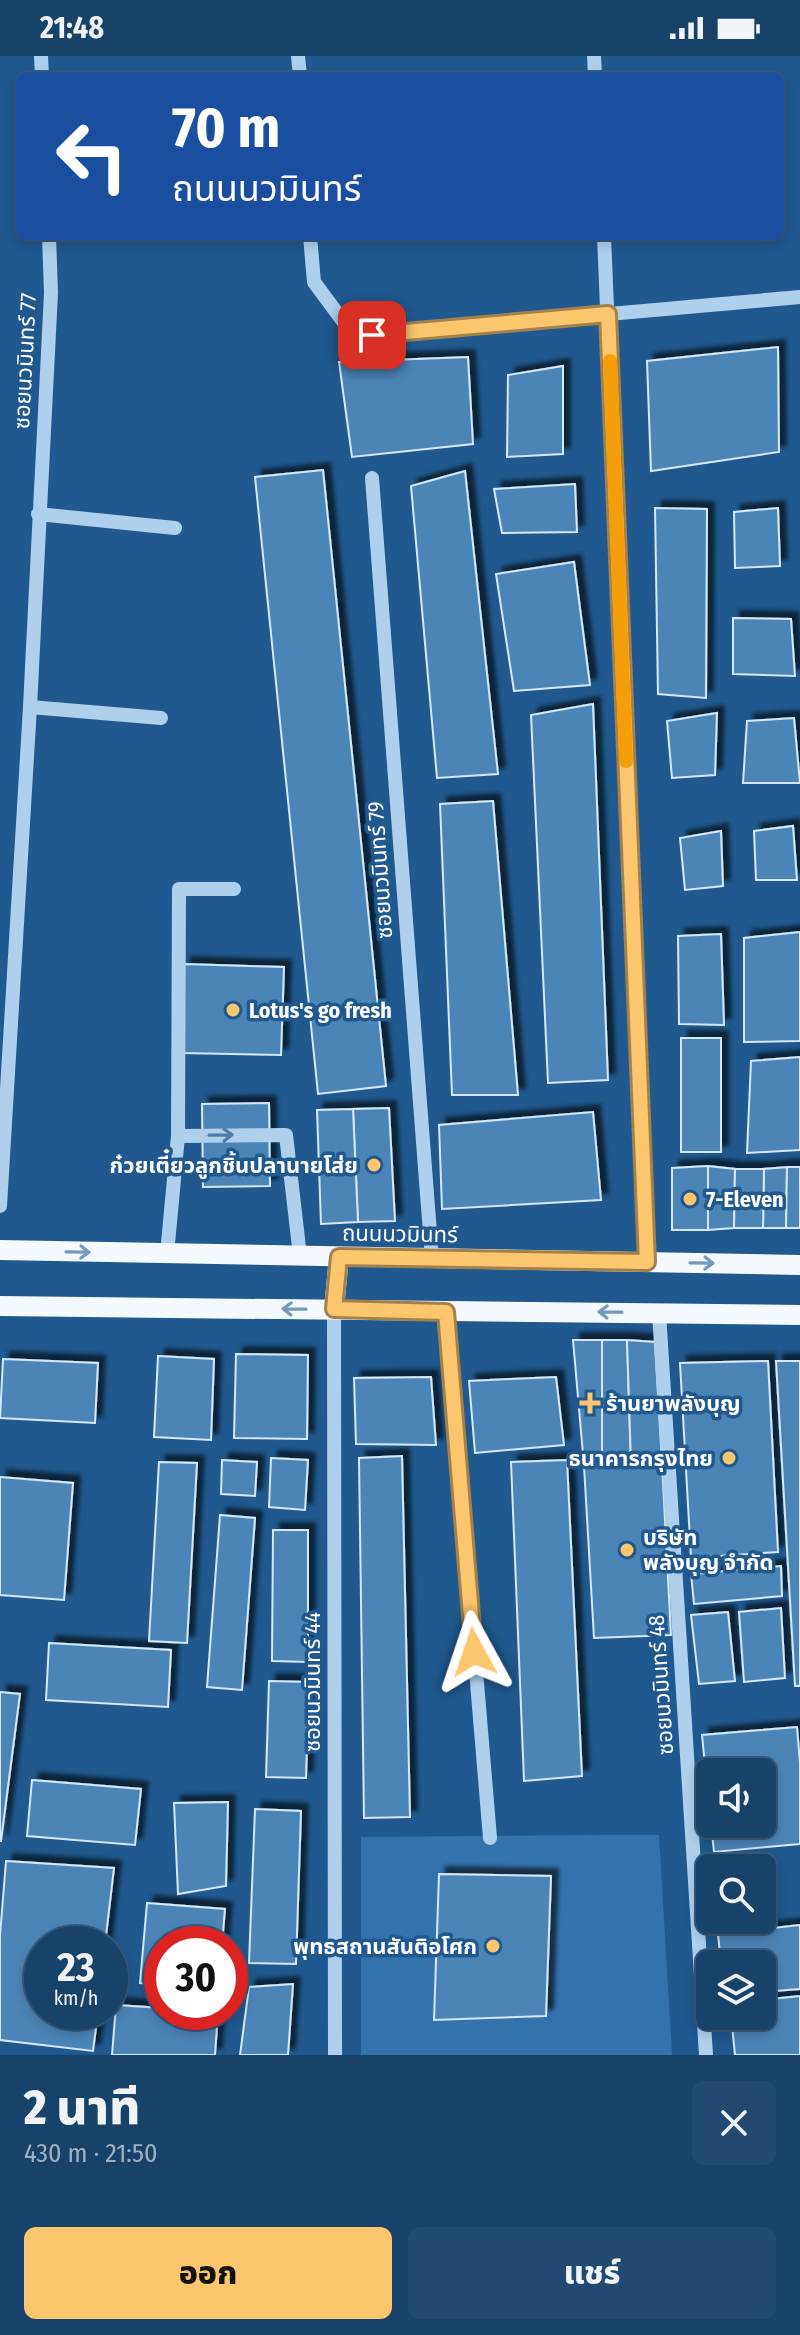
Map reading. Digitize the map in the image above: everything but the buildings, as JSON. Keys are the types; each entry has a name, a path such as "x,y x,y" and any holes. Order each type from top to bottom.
{"main road":[{"name":"ถนนนวมินทร์","path":"0,1250 800,1265"},
{"path":"334,1309 339,1257"},
{"path":"0,1306 800,1315"}],"street":[{"name":"ซอยนวมินทร์ 77","path":"0,1206 30,707 51,293 49,240"},
{"path":"310,240 314,282 348,328 372,335 800,297"},
{"path":"604,240 647,1262"},
{"name":"ซอยนวมินทร์ 79","path":"372,478 432,1259"},
{"path":"38,514 175,528"},
{"path":"30,707 161,718"},
{"path":"167,1254 178,1136 179,889 234,889"},
{"path":"178,1136 286,1135 300,1256"},
{"name":"ซอยนวมินทร์ 44","path":"334,1309 335,2055"},
{"path":"446,1312 490,1838"},
{"name":"ซอยนวมินทร์ 48","path":"659,1313 706,2055"}],"shaded area":[{"path":"659,1835 672,2055 361,2055 361,1837"}],"slow traffic":[{"path":"610,361 626,761"}],"place":[{"name":"Lotus's go fresh","path":"233,1010"},
{"name":"ก๋วยเตี๋ยวลูกชิ้นปลานายโส่ย","path":"374,1165"},
{"name":"7-Eleven","path":"690,1199"},
{"name":"ร้านยาพลังบุญ","path":"590,1403"},
{"name":"ธนาคารกรุงไทย","path":"729,1458"},
{"name":"บริษัท พลังบุญ จำกัด","path":"627,1550"},
{"name":"พุทธสถานสันติอโศก","path":"493,1946"}],"route":[{"path":"372,335 608,314 647,1262 339,1257 334,1309 446,1312 474,1652"}]}
